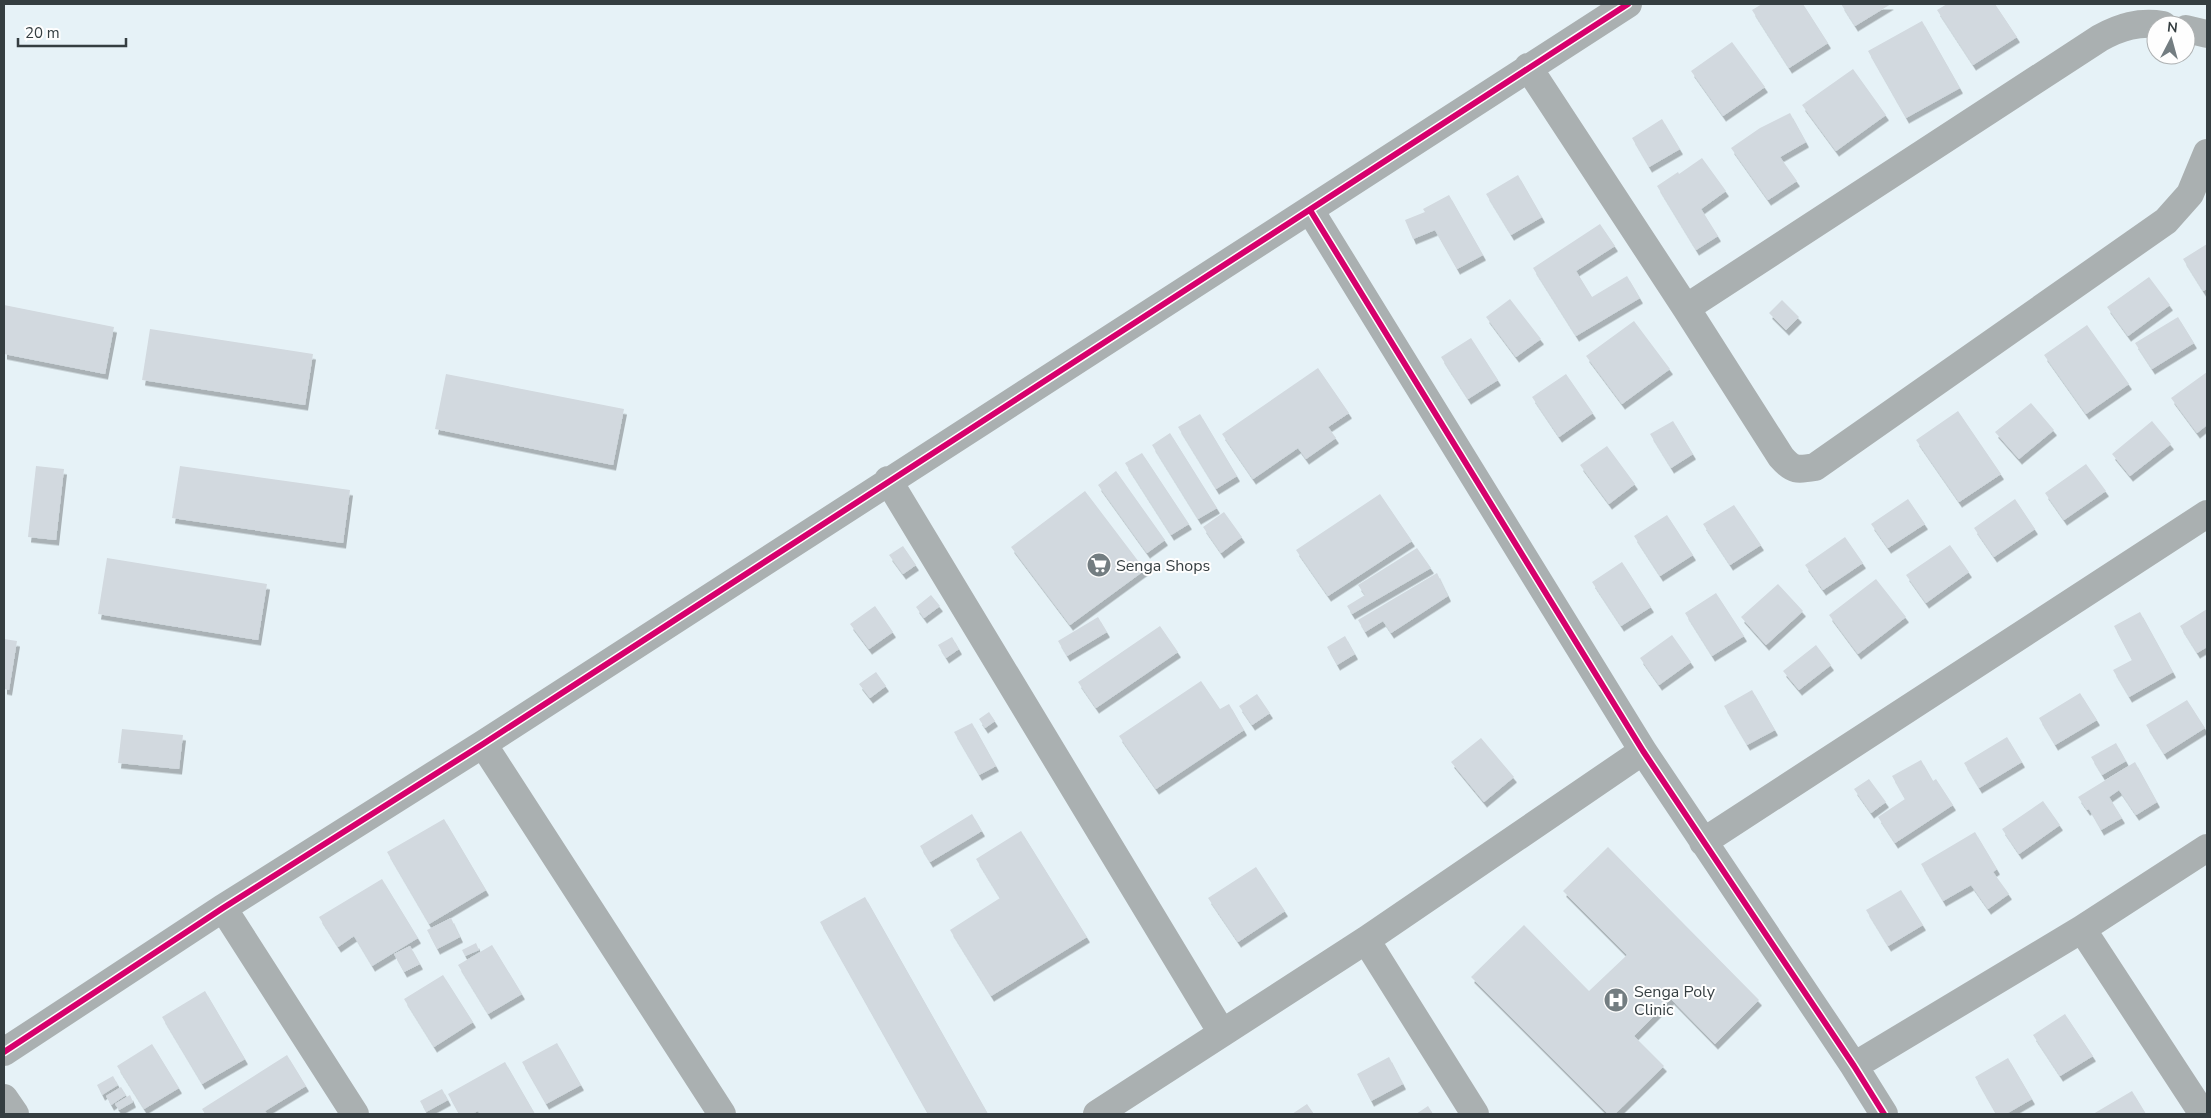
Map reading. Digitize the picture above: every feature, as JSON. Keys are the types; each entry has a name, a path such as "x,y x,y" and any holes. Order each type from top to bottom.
{"street":[{"path":"4,1052 223,908 483,744 888,480 1628,4"},
{"path":"1686,308 2100,38 2120,27 2146,24"},
{"path":"1528,67 1781,457 1789,467 1800,470 1815,467 2166,220 2190,194 2207,153"},
{"path":"1310,210 1643,751 1854,1066 1884,1114"},
{"path":"888,480 1222,1033"},
{"path":"1703,842 2207,514"},
{"path":"483,744 722,1114"},
{"path":"1097,1114 1366,940 1643,751"},
{"path":"1854,1066 2082,929 2207,848"},
{"path":"223,908 355,1114"},
{"path":"2082,929 2203,1114"},
{"path":"1366,940 1475,1114"},
{"path":"4,1098 15,1114"}],"building":[{"path":"1762,4 1803,4 1828,43 1789,68 1752,10"},
{"path":"1841,4 1891,4 1855,26"},
{"path":"1947,4 1995,4 2017,37 1973,65 1937,10"},
{"path":"1922,21 1960,88 1906,118 1868,51"},
{"path":"1732,42 1765,87 1723,116 1691,71"},
{"path":"1853,69 1886,115 1836,151 1802,105"},
{"path":"1790,113 1806,142 1780,157 1797,181 1768,200 1731,148 1760,128"},
{"path":"1662,119 1680,149 1649,167 1632,138"},
{"path":"1702,158 1726,191 1701,209 1718,236 1696,250 1657,186"},
{"path":"1518,175 1542,217 1511,235 1486,194"},
{"path":"1449,195 1483,255 1457,269 1435,230 1413,239 1405,220 1425,212 1423,209"},
{"path":"1600,224 1615,246 1576,271 1592,297 1627,276 1640,298 1576,336 1533,268"},
{"path":"2207,244 2207,289 2203,291 2183,259"},
{"path":"2149,277 2170,305 2128,336 2107,307"},
{"path":"1510,299 1541,339 1516,357 1486,317"},
{"path":"1782,300 1799,317 1786,330 1769,313"},
{"path":"4,305 114,327 105,374 4,354"},
{"path":"2178,317 2194,343 2152,369 2135,343"},
{"path":"1634,321 1670,369 1622,404 1586,356"},
{"path":"2087,325 2129,384 2086,414 2044,355"},
{"path":"150,329 313,354 305,405 142,380"},
{"path":"1471,338 1498,380 1468,399 1441,357"},
{"path":"1318,368 1349,413 1328,427 1336,438 1306,459 1298,448 1253,479 1222,434"},
{"path":"2207,372 2207,425 2197,433 2171,398"},
{"path":"446,374 624,409 613,465 435,429"},
{"path":"1566,374 1593,413 1559,437 1532,397"},
{"path":"2031,403 2054,430 2019,459 1995,432"},
{"path":"1958,411 2001,474 1959,502 1916,440"},
{"path":"1200,414 1237,476 1216,489 1178,427"},
{"path":"1673,421 1693,454 1671,468 1650,434"},
{"path":"2152,421 2171,444 2130,476 2112,454"},
{"path":"1170,433 1217,508 1198,519 1152,445"},
{"path":"1607,446 1635,484 1609,504 1580,465"},
{"path":"1142,453 1189,524 1171,535 1125,463"},
{"path":"2086,464 2106,491 2064,520 2045,493"},
{"path":"36,466 64,469 56,540 28,537"},
{"path":"180,466 350,490 343,543 172,518"},
{"path":"1116,471 1165,540 1147,553 1098,485"},
{"path":"1085,491 1145,570 1070,625 1011,547"},
{"path":"1380,494 1412,541 1328,596 1296,550"},
{"path":"1908,499 1925,524 1888,548 1871,524"},
{"path":"2015,499 2035,529 1994,557 1974,528"},
{"path":"1734,505 1761,545 1730,565 1703,524"},
{"path":"1224,512 1242,537 1221,553 1203,527"},
{"path":"1667,515 1693,555 1660,576 1634,536"},
{"path":"1845,537 1863,563 1823,590 1805,565"},
{"path":"1950,545 1969,572 1926,603 1906,575"},
{"path":"903,546 916,565 903,574 889,555"},
{"path":"1417,548 1431,568 1352,614 1347,606 1365,595 1358,585"},
{"path":"107,558 267,584 258,640 98,614"},
{"path":"1622,562 1651,607 1621,626 1592,582"},
{"path":"1437,573 1448,596 1391,633 1383,621 1365,632 1358,620"},
{"path":"1876,579 1906,617 1858,654 1829,615"},
{"path":"1778,584 1803,611 1766,645 1741,617"},
{"path":"1716,593 1744,636 1712,656 1685,613"},
{"path":"931,595 940,606 924,618 916,607"},
{"path":"875,606 893,632 869,649 850,624"},
{"path":"2207,609 2207,647 2197,653 2180,626"},
{"path":"2140,612 2173,672 2129,697 2113,670 2132,660 2114,626"},
{"path":"1098,617 1107,632 1067,656 1058,641"},
{"path":"1160,626 1178,652 1096,708 1078,682"},
{"path":"1672,635 1691,662 1659,685 1640,658"},
{"path":"1345,636 1355,654 1337,665 1327,647"},
{"path":"952,637 959,649 946,658 938,645"},
{"path":"4,639 17,641 9,690 4,689"},
{"path":"1816,645 1831,665 1799,690 1783,671"},
{"path":"876,672 886,686 870,698 859,684"},
{"path":"1201,681 1220,709 1229,704 1244,730 1156,789 1119,736"},
{"path":"1752,690 1775,730 1747,745 1724,706"},
{"path":"2080,693 2097,720 2055,745 2039,718"},
{"path":"1257,694 1270,713 1252,725 1239,706"},
{"path":"2187,700 2205,728 2164,754 2146,725"},
{"path":"989,712 995,721 985,728 979,719"},
{"path":"972,723 996,766 979,775 954,732"},
{"path":"122,729 183,735 179,769 118,763"},
{"path":"2007,737 2022,762 1979,788 1964,763"},
{"path":"1481,738 1514,777 1484,802 1451,762"},
{"path":"2116,743 2126,761 2102,775 2091,757"},
{"path":"1921,760 1933,781 1936,779 1953,805 1895,843 1878,817 1905,799 1892,776"},
{"path":"2135,762 2157,802 2136,815 2119,790 2109,797 2122,818 2101,830 2089,809 2087,810 2078,797"},
{"path":"1869,779 1886,802 1871,813 1854,789"},
{"path":"2043,801 2060,825 2019,854 2002,829"},
{"path":"972,814 982,831 930,862 920,846"},
{"path":"444,819 486,890 429,924 387,852"},
{"path":"1021,831 1087,937 991,996 950,930 1000,898 976,859"},
{"path":"1975,832 1997,869 1993,872 2009,894 1988,909 1971,885 1943,901 1921,864"},
{"path":"1608,847 1759,1000 1715,1044 1671,999 1634,1036 1664,1066 1615,1114 1608,1114 1471,977 1524,925 1589,991 1627,955 1563,891"},
{"path":"1256,867 1285,911 1238,942 1208,898"},
{"path":"382,879 418,938 372,966 354,936 338,947 319,917"},
{"path":"1901,890 1923,925 1888,946 1866,910"},
{"path":"865,897 988,1114 928,1114 820,922"},
{"path":"451,918 460,937 437,949 427,930"},
{"path":"476,943 479,950 465,956 462,950"},
{"path":"492,945 522,994 488,1014 458,965"},
{"path":"410,946 420,964 404,972 394,954"},
{"path":"443,975 473,1022 434,1047 404,999"},
{"path":"205,991 245,1059 202,1084 162,1017"},
{"path":"2065,1014 2093,1056 2060,1076 2033,1035"},
{"path":"557,1043 581,1085 546,1104 522,1062"},
{"path":"152,1044 179,1088 144,1109 117,1066"},
{"path":"287,1055 306,1086 265,1111 267,1114 205,1114 202,1109"},
{"path":"1389,1057 1403,1084 1371,1101 1357,1074"},
{"path":"2008,1058 2032,1099 2006,1114 1996,1114 1975,1077"},
{"path":"505,1062 535,1114 480,1114 478,1111 472,1114 459,1114 448,1094"},
{"path":"113,1076 118,1085 102,1095 97,1085"},
{"path":"121,1087 126,1095 111,1105 106,1096"},
{"path":"442,1089 448,1100 426,1112 420,1101"},
{"path":"2132,1091 2146,1114 2093,1114"},
{"path":"130,1095 133,1102 119,1110 115,1104"},
{"path":"1307,1104 1314,1114 1292,1114"},
{"path":"1428,1106 1433,1114 1416,1114"}],"cycle path":[{"path":"4,1052 223,908 483,744 1628,4"},
{"path":"1310,210 1643,751 1854,1066 1884,1114"}],"place":[{"name":"Senga Shops","path":"1099,565"},
{"name":"Senga Poly Clinic","path":"1616,1000"}]}
